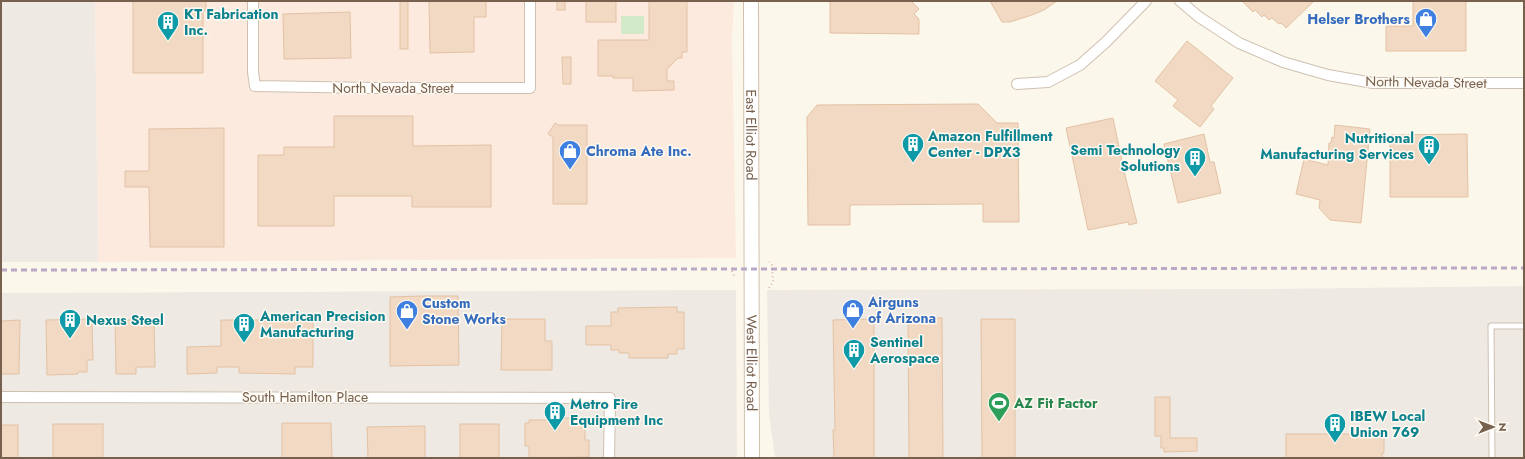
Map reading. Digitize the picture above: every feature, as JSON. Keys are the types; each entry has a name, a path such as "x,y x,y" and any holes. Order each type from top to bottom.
{"main road":[{"name":"East Elliot Road","path":"751,1 752,269"},
{"name":"West Elliot Road","path":"752,269 752,458"}],"street":[{"name":"North Nevada Street","path":"253,1 253,72 255,86 530,88 530,1"},
{"path":"1017,84 1048,82 1080,65 1106,42 1146,1"},
{"name":"North Nevada Street","path":"1180,1 1199,17 1239,43 1283,62 1328,76 1373,83 1524,83"},
{"name":"South Hamilton Place","path":"1,397 610,398 609,458"}],"lane":[{"path":"1492,458 1491,326 1524,326"}],"path":[{"path":"769,262 772,266 773,282 769,288"},
{"path":"732,271 734,276"}],"shaded area":[{"path":"1,1 95,1 98,262 1,262"},
{"path":"95,1 734,1 732,39 736,258 98,262"},
{"path":"1524,286 1524,458 775,458 769,414 767,290 1268,289"},
{"path":"736,290 737,458 1,458 1,293"}],"green space":[{"path":"621,16 644,16 644,34 621,34"}],"building":[{"name":"KT Fabrication Inc.","path":"133,1 206,1 206,11 203,11 203,73 133,73"},
{"path":"400,1 408,1 408,49 400,49"},
{"path":"429,1 486,1 486,17 474,17 474,52 430,53"},
{"path":"557,1 565,1 565,10 557,10"},
{"path":"586,1 616,1 616,22 586,22"},
{"path":"649,1 687,1 687,52 682,52 682,58 678,58 667,69 667,81 674,81 674,90 633,91 633,78 598,76 598,40 649,40"},
{"path":"830,1 911,1 919,9 914,14 919,19 919,34 830,33"},
{"path":"990,1 1057,1 1044,10 1032,15 1010,22 1002,22"},
{"path":"1242,1 1314,1 1286,28 1272,18 1269,20 1264,15 1262,17 1255,10 1253,12"},
{"name":"Helser Brothers","path":"1413,1 1466,1 1466,51 1386,51 1386,26 1413,26"},
{"path":"350,12 351,58 284,59 283,14"},
{"path":"1187,41 1233,78 1211,106 1214,109 1200,127 1173,106 1178,100 1155,81"},
{"path":"562,57 571,57 571,84 563,84"},
{"name":"Amazon Fulfillment Center - DPX3","path":"978,104 997,123 1018,123 1019,222 983,222 983,204 850,205 850,225 808,225 807,117 817,105"},
{"path":"334,116 413,116 413,146 491,145 491,207 412,207 412,196 334,196 334,226 258,226 258,155 284,155 284,147 334,147"},
{"path":"1113,118 1137,223 1129,225 1128,222 1088,230 1066,128"},
{"name":"Chroma Ate Inc.","path":"555,123 558,125 587,125 587,204 553,204 553,137 548,134"},
{"path":"1335,125 1370,129 1361,223 1330,220 1319,208 1320,200 1296,194 1304,159 1328,165 1329,143 1331,143 1332,137 1334,138"},
{"path":"224,128 224,247 150,247 149,187 125,187 125,171 149,171 149,129"},
{"name":"Semi Technology Solutions","path":"1204,134 1210,162 1214,162 1221,193 1178,203 1164,144"},
{"name":"Nutritional Manufacturing Services","path":"1467,134 1468,197 1390,197 1390,135"},
{"path":"458,296 459,365 390,366 390,297"},
{"path":"677,307 677,312 684,312 684,349 677,349 677,354 668,354 668,358 629,358 629,353 619,353 619,350 611,350 611,345 586,345 586,326 611,326 611,312 618,312 618,308"},
{"path":"942,318 943,458 909,458 908,319"},
{"name":"Nexus Steel","path":"92,319 93,360 87,360 87,372 78,372 78,374 47,375 46,320"},
{"path":"502,319 545,319 545,341 552,341 552,370 501,370"},
{"path":"874,319 874,458 834,458 833,430 835,430 833,320"},
{"path":"981,319 1015,319 1015,458 982,458"},
{"path":"20,320 19,374 1,374 1,321"},
{"path":"115,320 154,320 155,367 136,367 136,374 116,374"},
{"path":"221,320 313,320 313,367 295,367 295,374 239,373 239,367 217,367 217,373 187,374 187,347 221,346"},
{"path":"1155,397 1170,397 1170,438 1197,438 1197,451 1164,452 1164,448 1161,448 1161,436 1155,436"},
{"name":"Metro Fire Equipment Inc","path":"552,418 585,418 585,440 589,440 589,457 529,458 529,446 525,446 525,423 529,423 529,420 552,420"},
{"path":"282,423 331,423 332,458 282,458"},
{"path":"53,424 103,424 103,458 53,458"},
{"path":"460,424 499,424 499,458 460,458"},
{"path":"1,425 18,425 18,458 1,458"},
{"path":"425,426 425,458 368,458 367,427"},
{"name":"IBEW Local Union 769","path":"1286,434 1384,434 1384,453 1382,453 1382,458 1286,458"}],"railway":[{"path":"1,270 1524,268"}],"place":[{"name":"Helser Brothers","path":"1426,38"},
{"name":"KT Fabrication Inc.","path":"168,42"},
{"name":"Amazon Fulfillment Center - DPX3","path":"913,164"},
{"name":"Nutritional Manufacturing Services","path":"1429,166"},
{"name":"Chroma Ate Inc.","path":"570,170"},
{"name":"Semi Technology Solutions","path":"1195,178"},
{"name":"Custom Stone Works","path":"407,330"},
{"name":"Airguns of Arizona","path":"853,330"},
{"name":"Nexus Steel","path":"70,340"},
{"name":"American Precision Manufacturing","path":"244,344"},
{"name":"Sentinel Aerospace","path":"854,370"},
{"name":"AZ Fit Factor","path":"999,422"},
{"name":"Metro Fire Equipment Inc","path":"555,432"},
{"name":"IBEW Local Union 769","path":"1335,444"}]}
